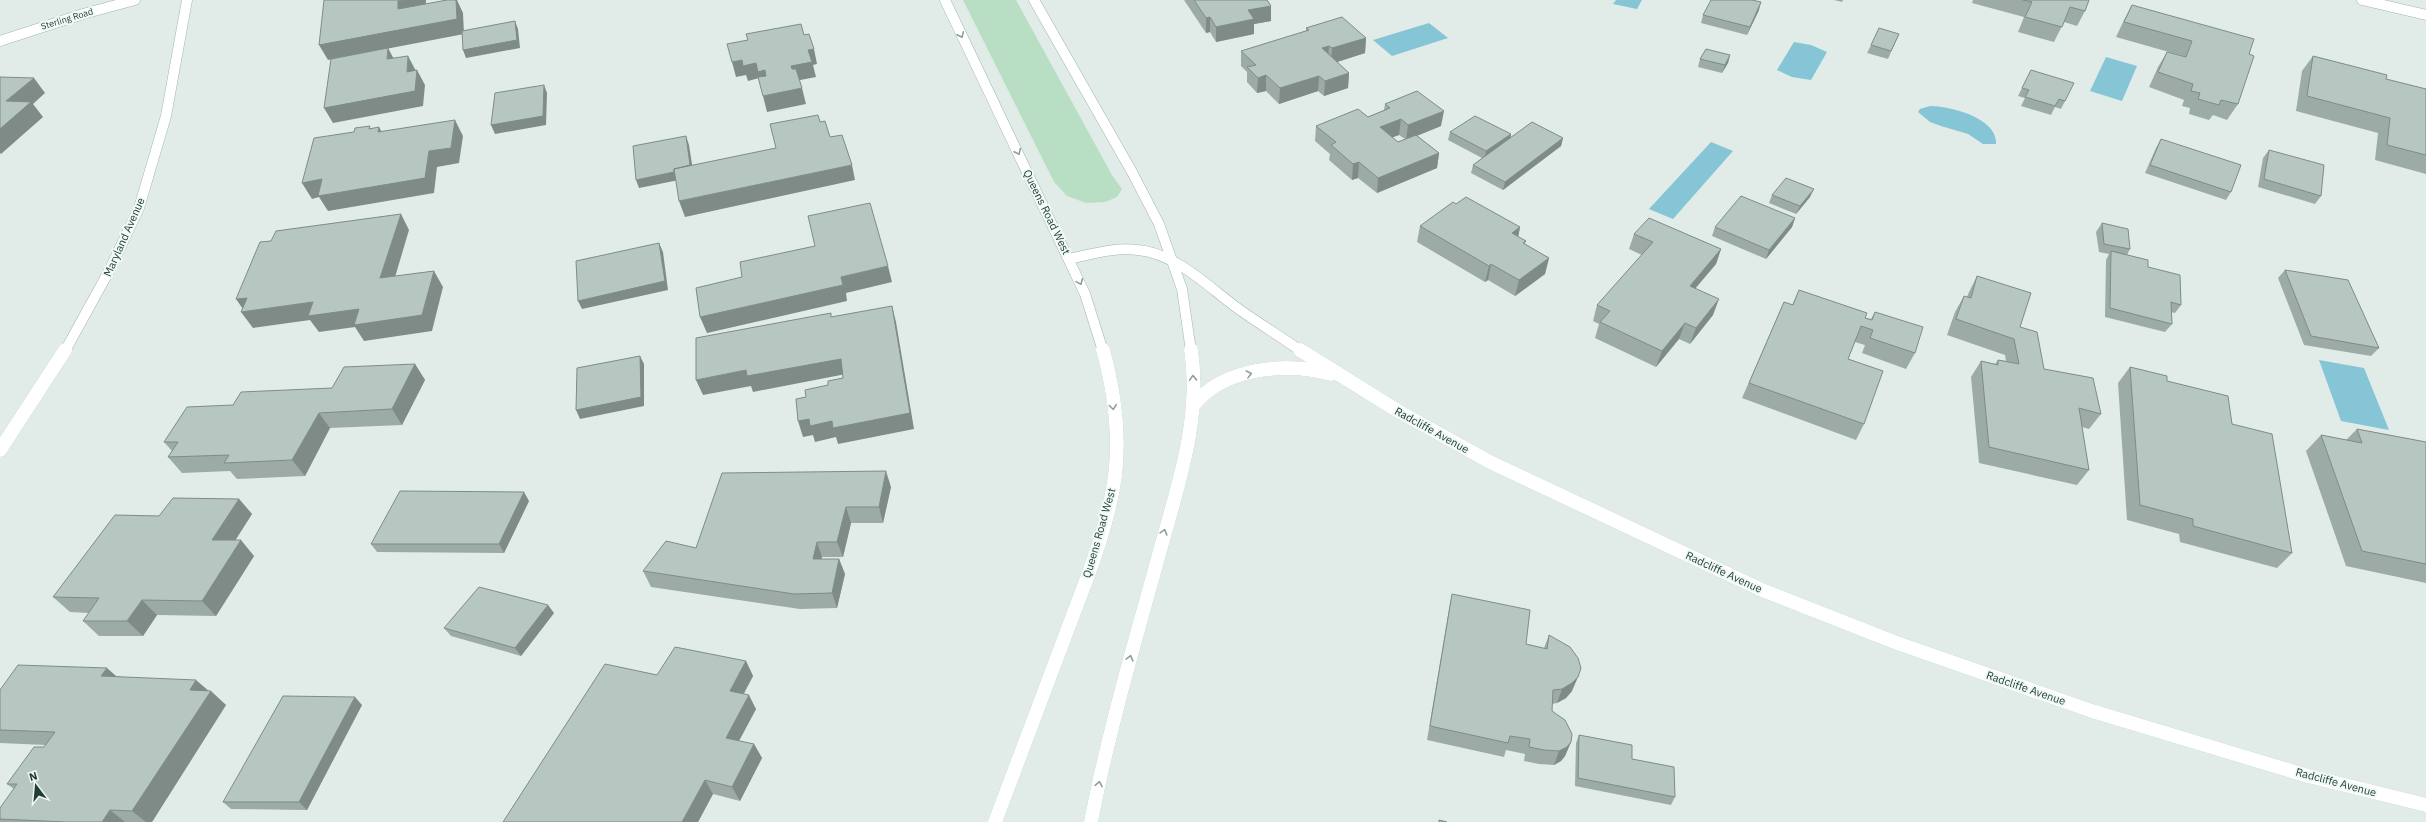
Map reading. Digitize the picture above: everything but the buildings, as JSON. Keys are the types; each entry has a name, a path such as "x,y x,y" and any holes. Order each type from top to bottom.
{"street":[{"name":"Sterling Road","path":"0,41 83,14 135,0"},
{"name":"Maryland Avenue","path":"0,450 71,340 109,271 139,208 166,116 188,0"},
{"name":"Queens Road West","path":"944,0 1069,259 1098,331 1106,360 1114,416 1116,456 1114,481 1092,564 995,822"},
{"path":"1034,0 1132,172 1159,224 1174,262 1190,332 1193,406 1185,459 1102,765 1091,822"},
{"path":"2362,0 2426,14"},
{"name":"Radcliffe Avenue","path":"1069,259 1111,249 1130,248 1149,251 1174,262 1228,303 1379,400 1490,462 1762,590 1844,624 2092,711 2308,776 2426,805"},
{"path":"1193,406 1197,397 1221,382 1268,369 1311,369 1326,372 1346,379"}],"green space":[{"path":"963,0 1016,0 1112,175 1122,189 1117,197 1105,202 1086,203 1067,196 1054,182"}],"water":[{"path":"1616,0 1642,0 1637,9 1613,4"},
{"path":"1429,23 1448,38 1392,56 1373,40"},
{"path":"1794,42 1811,45 1827,52 1811,80 1792,77 1777,70"},
{"path":"2106,57 2137,66 2122,101 2090,91"},
{"path":"1930,106 1949,108 1971,115 1989,127 1995,135 1996,144 1983,144 1968,134 1930,122 1918,112 1920,109"},
{"path":"1711,142 1733,151 1673,219 1649,209"},
{"path":"2319,360 2364,368 2389,430 2341,421"}]}
